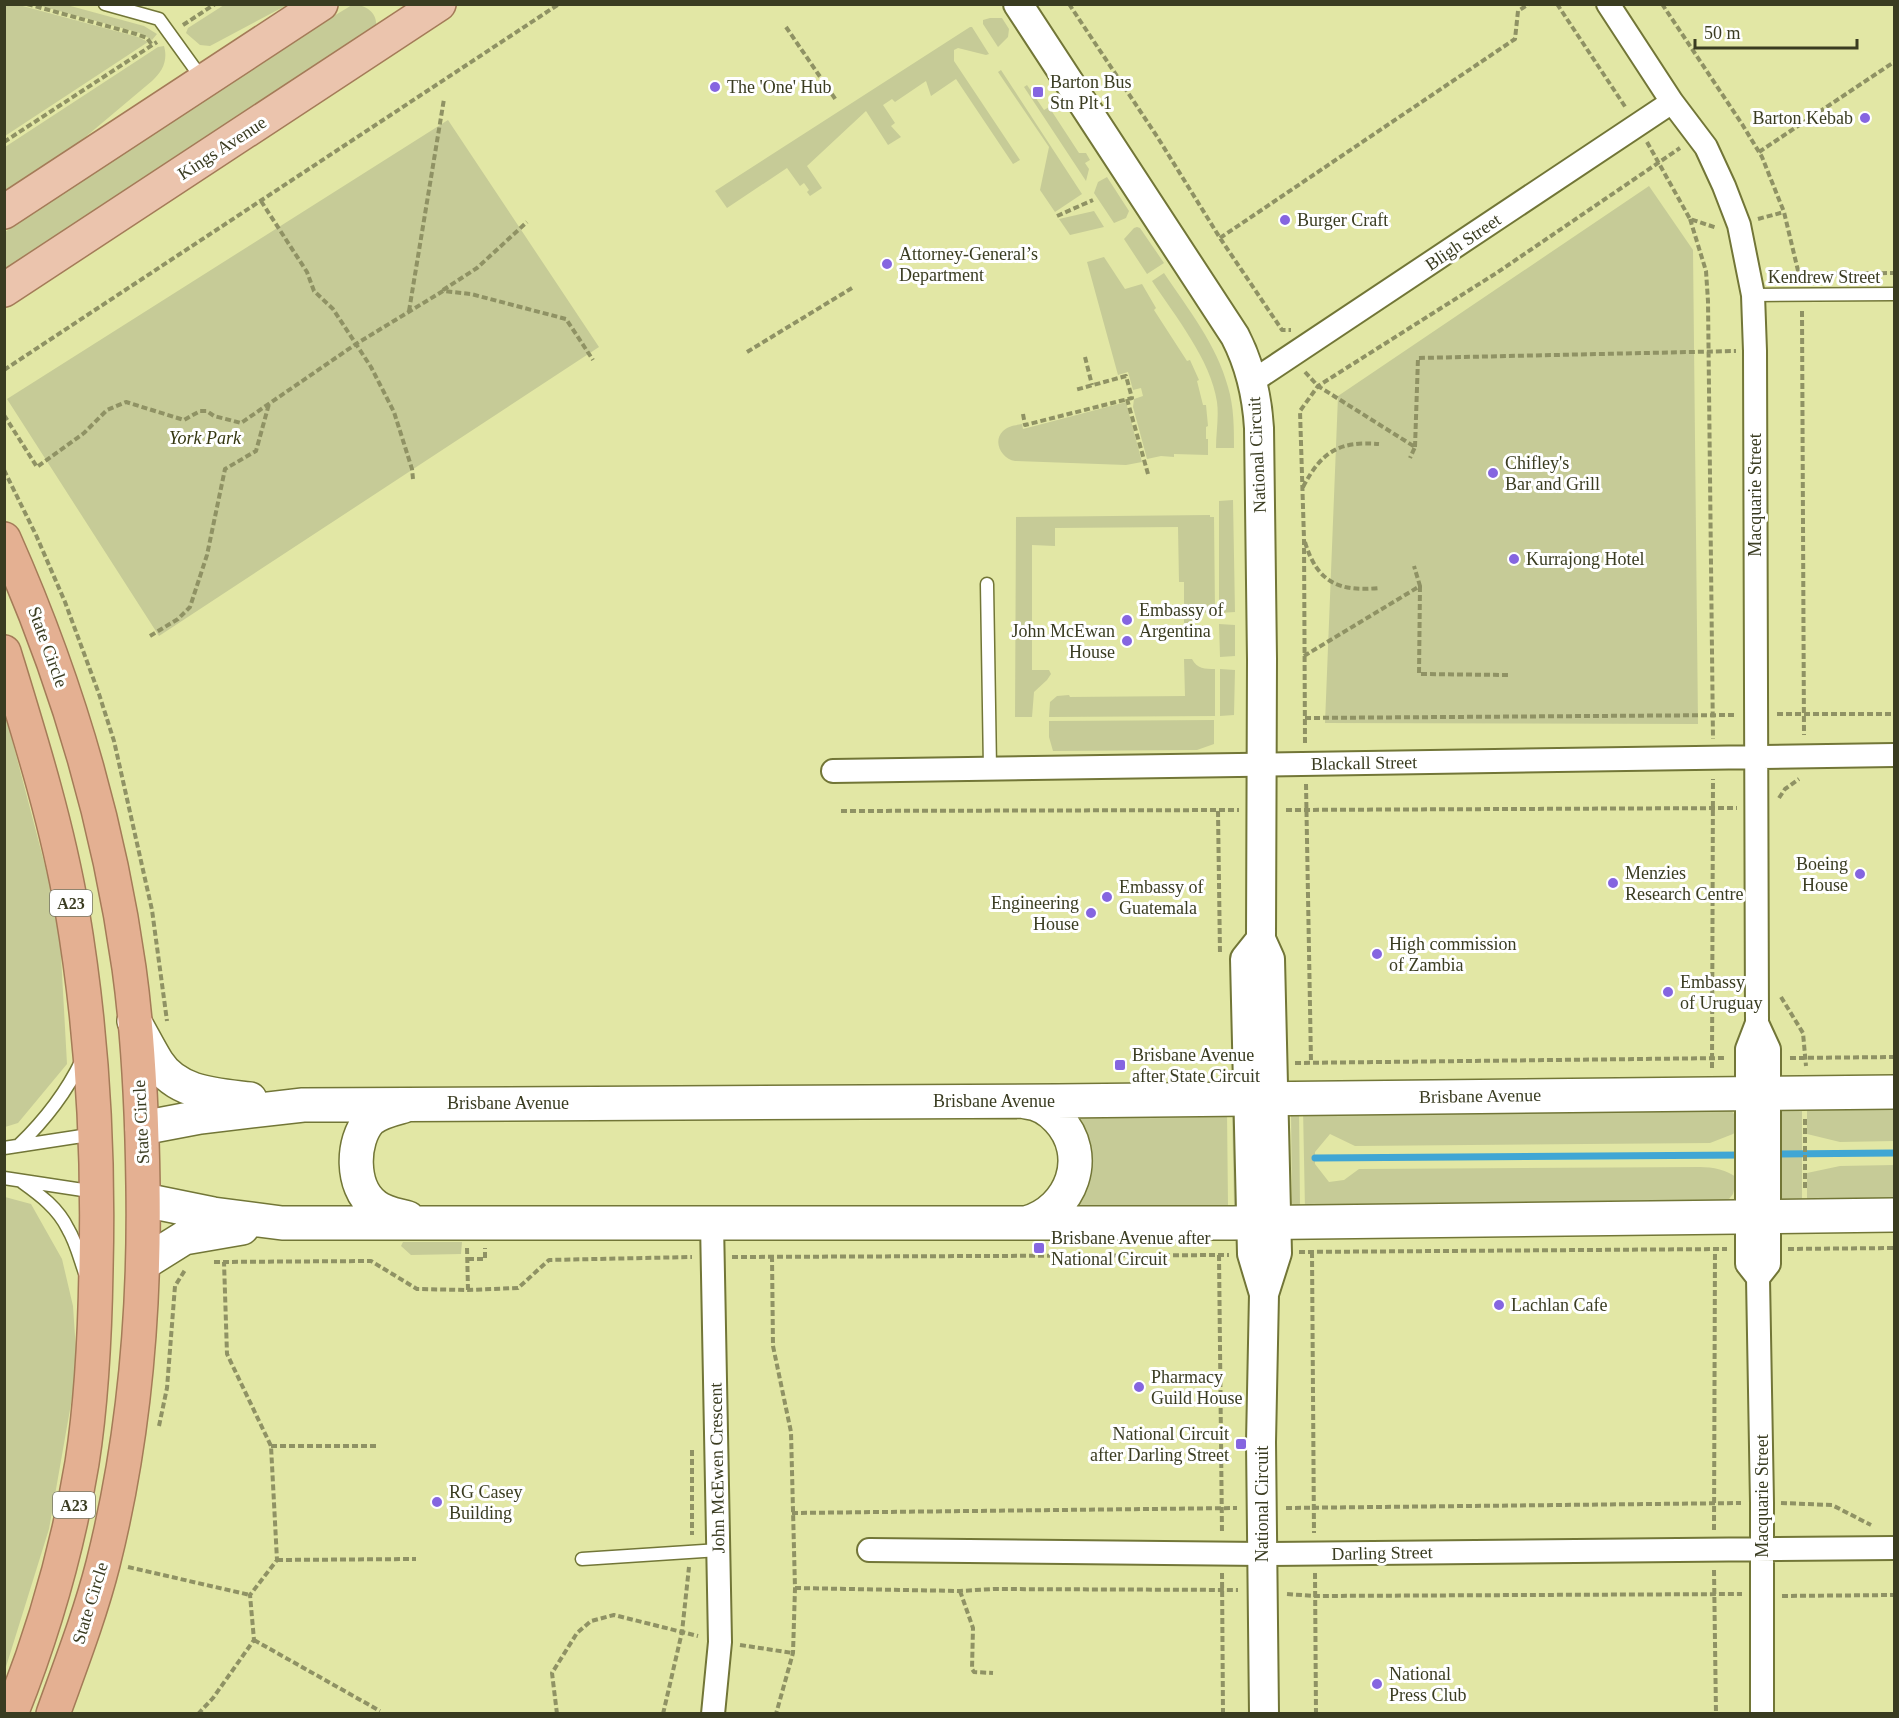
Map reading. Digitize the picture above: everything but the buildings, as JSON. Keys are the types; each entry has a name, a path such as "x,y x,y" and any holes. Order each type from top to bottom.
{"highway":[{"name":"State Circle","path":"4,539 28,592 68,702 89,775 115,889 128,966 135,1021 142,1128 144,1263 129,1429 116,1505 100,1575 53,1713"},
{"name":"A23","path":"4,652 38,765 61,855 75,929 90,1044 97,1192 96,1302 83,1452 72,1515 54,1585 11,1713"},
{"name":"Brisbane Avenue","path":"96,1134 142,1128"},
{"path":"97,1192 144,1200"}],"main road":[{"path":"5,212 321,4"},
{"name":"Kings Avenue","path":"11,288 400,15 439,4"},
{"path":"135,1021 161,1068 171,1078 187,1088 204,1093 303,1105"},
{"name":"Brisbane Avenue","path":"142,1128 200,1117 303,1105 1015,1101 1894,1092"},
{"path":"1015,1101 1036,1103 1054,1114 1067,1131 1074,1151 1074,1172 1062,1200 1046,1214 1026,1223"},
{"path":"409,1104 383,1112 371,1119 358,1143 357,1174 364,1194 376,1207 424,1223"},
{"path":"144,1200 213,1214 282,1223 1263,1222 1894,1215"},
{"path":"144,1263 177,1242 192,1236 282,1223"}],"street":[{"name":"National Circuit","path":"1018,4 1228,324 1243,350 1253,381 1259,451 1261,939 1270,959 1261,1098 1263,1222 1277,1253 1264,1294 1262,1508 1264,1713"},
{"name":"Macquarie Street","path":"1608,4 1672,102 1706,147 1738,225 1753,295 1757,1023 1747,1050 1758,1093 1758,1217 1769,1264 1758,1278 1762,1503 1762,1713"},
{"name":"Bligh Street","path":"1253,381 1672,102"},
{"name":"Blackall Street","path":"833,771 1894,755"},
{"name":"John McEwen Crescent","path":"712,1223 720,1642 713,1713"},
{"name":"Darling Street","path":"869,1550 1263,1554 1894,1548"}],"lane":[{"path":"105,4 159,20 204,81"},
{"name":"Kendrew Street","path":"1753,295 1894,294"},
{"path":"987,584 990,768"},
{"path":"19,1145 53,1109 78,1069 90,1044"},
{"path":"4,1148 96,1134"},
{"path":"4,1178 97,1192"},
{"path":"22,1182 51,1206 69,1229 96,1302"},
{"path":"582,1559 719,1550"}],"path":[{"path":"27,4 136,34 147,38 152,45"},
{"path":"180,27 215,4"},
{"path":"4,370 559,4"},
{"path":"1069,4 1282,330 1291,330 1300,324"},
{"path":"1220,238 1515,39 1518,11 1528,4"},
{"path":"1557,4 1659,162 1690,219 1706,271 1714,758 1712,1058"},
{"path":"1662,4 1759,152 1784,212 1800,273 1803,714 1894,714"},
{"path":"786,27 836,100"},
{"path":"4,142 161,39"},
{"path":"1759,152 1894,62"},
{"path":"409,311 444,99"},
{"path":"1305,741 1304,539 1300,411 1318,386 1498,272 1698,136"},
{"path":"1057,216 1093,200"},
{"path":"261,201 307,272 314,291 333,309 371,367 394,412 413,479"},
{"path":"1690,219 1721,230"},
{"path":"4,415 37,467 84,433 108,410 126,402 184,420 200,411 207,411 213,416 241,423 356,344 477,268 527,222"},
{"path":"1800,273 1894,273"},
{"path":"747,352 852,288"},
{"path":"443,291 471,294 566,319 593,360"},
{"path":"1410,458 1415,447 1418,358 1755,351"},
{"path":"1085,357 1092,385"},
{"path":"1305,373 1318,386 1415,447"},
{"path":"1023,414 1025,425 1132,398 1126,376 1075,390"},
{"path":"1127,399 1148,474"},
{"path":"150,636 178,619 190,607 207,555 225,470 256,451 269,404"},
{"path":"1303,487 1314,468 1327,454 1344,446 1361,442 1379,444"},
{"path":"1304,539 1314,564 1325,577 1343,588 1357,590 1379,588"},
{"path":"1414,566 1420,586 1419,674 1508,675"},
{"path":"1304,657 1420,586"},
{"path":"1305,718 1756,714"},
{"path":"841,811 1776,808 1779,797 1785,789 1804,776"},
{"path":"1306,782 1311,1062"},
{"path":"1218,811 1220,961"},
{"path":"1781,987 1781,999 1803,1033 1806,1058"},
{"path":"1784,1058 1894,1057"},
{"path":"1299,1063 1729,1058"},
{"path":"1805,1134 1805,1174"},
{"path":"468,1259 485,1259 485,1241"},
{"path":"467,1242 468,1290"},
{"path":"773,1248 773,1346 791,1432 795,1588 793,1653 776,1713"},
{"path":"1784,1249 1894,1248"},
{"path":"1305,1252 1733,1249"},
{"path":"1715,1250 1713,1504 1716,1713"},
{"path":"1312,1252 1314,1531"},
{"path":"1219,1255 1222,1529"},
{"path":"731,1257 1233,1255"},
{"path":"213,1262 371,1261 417,1289 468,1290 518,1288 549,1260 700,1257"},
{"path":"198,1713 213,1698 254,1640 250,1595 277,1560 271,1446 227,1354 224,1262"},
{"path":"271,1446 377,1446"},
{"path":"792,1513 1762,1503 1832,1505 1879,1530"},
{"path":"277,1560 416,1558"},
{"path":"1222,1566 1223,1713"},
{"path":"127,1567 250,1595"},
{"path":"1315,1569 1316,1713"},
{"path":"663,1713 682,1632 688,1573"},
{"path":"960,1591 973,1628 972,1669 974,1672 993,1673"},
{"path":"1805,1596 1894,1595"},
{"path":"557,1713 552,1673 577,1634 591,1621 614,1615 720,1642 793,1653"},
{"path":"254,1640 380,1711"}],"green space":[{"path":"5,4 19,5 138,37 148,42 5,136"},
{"path":"37,5 67,5 144,26 157,34 152,40 140,33"},
{"path":"224,5 287,5 210,46 200,45 186,33 188,28"},
{"path":"352,5 370,10 375,18 376,27 5,278 5,232"},
{"path":"1002,18 1009,29 1008,37 998,47 983,24 983,20"},
{"path":"970,27 989,54 958,48 954,50 954,61 1020,160 1013,164 956,79 931,96 926,81 895,102 892,99 883,105 895,123 891,126 901,137 888,145 866,111 807,166 822,188 810,196 804,183 800,186 787,168 727,208 715,191"},
{"path":"164,46 164,65 152,81 64,155 5,195 5,147 158,47"},
{"path":"1001,70 1082,194 1055,212 1040,190 1049,147 998,72"},
{"path":"1027,85 1044,110 1049,107 1079,153 1086,153 1090,160 1085,163 1089,169 1086,181 1024,87"},
{"name":"York Park","path":"448,120 599,347 159,636 7,399"},
{"path":"1107,177 1129,211 1126,218 1114,223 1094,193 1098,182"},
{"name":"Kurrajong Hotel","path":"1649,186 1693,250 1698,724 1325,723 1338,396"},
{"path":"1094,211 1104,227 1070,235 1059,219"},
{"path":"1137,227 1140,228 1164,263 1147,274 1124,239"},
{"path":"1104,257 1125,289 1142,284 1156,308 1154,310 1187,361 1190,360 1199,380 1197,381 1203,405 1206,405 1208,455 1174,454 1174,457 1161,456 1147,459 1133,407 1134,399 1143,396 1141,388 1133,390 1128,372 1118,375 1087,262"},
{"path":"1164,273 1201,328 1223,372 1231,402 1234,448 1216,448 1218,408 1213,386 1200,354 1152,281"},
{"path":"1126,402 1142,462 1126,465 1015,461 1006,457 1000,449 998,440 1000,435 1010,427 1022,424 1023,429"},
{"path":"1233,500 1235,612 1219,613 1219,501"},
{"path":"1210,515 1214,517 1215,612 1198,615 1191,623 1184,623 1184,582 1179,582 1178,527 1055,528 1055,546 1032,545 1032,670 1049,670 1051,674 1034,692 1032,717 1015,717 1016,517"},
{"path":"1219,624 1235,625 1235,656 1220,657"},
{"path":"1184,659 1192,659 1202,668 1215,669 1215,716 1049,717 1050,702 1057,696 1185,696"},
{"path":"1220,669 1235,670 1234,715 1220,716"},
{"path":"4,709 59,919 67,1064 18,1123 5,1127"},
{"path":"1214,720 1214,744 1197,750 1053,751 1049,737 1049,721"},
{"path":"1894,1103 1894,1141 1840,1142 1807,1134 1807,1104"},
{"path":"1802,1104 1802,1204 1778,1204 1780,1113 1785,1106"},
{"path":"1299,1108 1300,1208 1293,1206 1292,1203 1291,1113"},
{"path":"1303,1108 1731,1110 1737,1118 1738,1130 1710,1143 1355,1146 1330,1134 1315,1152 1315,1164 1329,1182 1344,1180 1359,1169 1700,1167 1720,1170 1737,1178 1733,1194 1729,1199 1723,1201 1305,1209"},
{"path":"1227,1112 1228,1205 1066,1206 1066,1113"},
{"path":"1232,1112 1236,1112 1238,1204 1234,1205"},
{"path":"1894,1165 1894,1204 1807,1205 1807,1173 1840,1166"},
{"path":"5,1197 31,1204 62,1259 73,1306 76,1351 75,1381 49,1529 5,1670"},
{"path":"403,1242 462,1242 461,1254 411,1255 401,1246"}],"waterway":[{"path":"1773,1154 1894,1153"},
{"path":"1315,1158 1744,1155"}],"place":[{"name":"The 'One' Hub","path":"715,87"},
{"name":"Barton Bus Stn Plt 1","path":"1038,92"},
{"name":"Barton Kebab","path":"1865,118"},
{"name":"Burger Craft","path":"1285,220"},
{"name":"Attorney-General’s Department","path":"887,264"},
{"name":"Chifley's Bar and Grill","path":"1493,473"},
{"name":"Kurrajong Hotel","path":"1514,559"},
{"name":"Embassy of Argentina","path":"1127,620"},
{"name":"John McEwan House","path":"1127,641"},
{"name":"Boeing House","path":"1860,874"},
{"name":"Menzies Research Centre","path":"1613,883"},
{"name":"Embassy of Guatemala","path":"1107,897"},
{"name":"Engineering House","path":"1091,913"},
{"name":"High commission of Zambia","path":"1377,954"},
{"name":"Embassy of Uruguay","path":"1668,992"},
{"name":"Brisbane Avenue after State Circuit","path":"1120,1065"},
{"name":"Brisbane Avenue after National Circuit","path":"1039,1248"},
{"name":"Lachlan Cafe","path":"1499,1305"},
{"name":"Pharmacy Guild House","path":"1139,1387"},
{"name":"National Circuit after Darling Street","path":"1241,1444"},
{"name":"RG Casey Building","path":"437,1502"},
{"name":"National Press Club","path":"1377,1684"}]}
